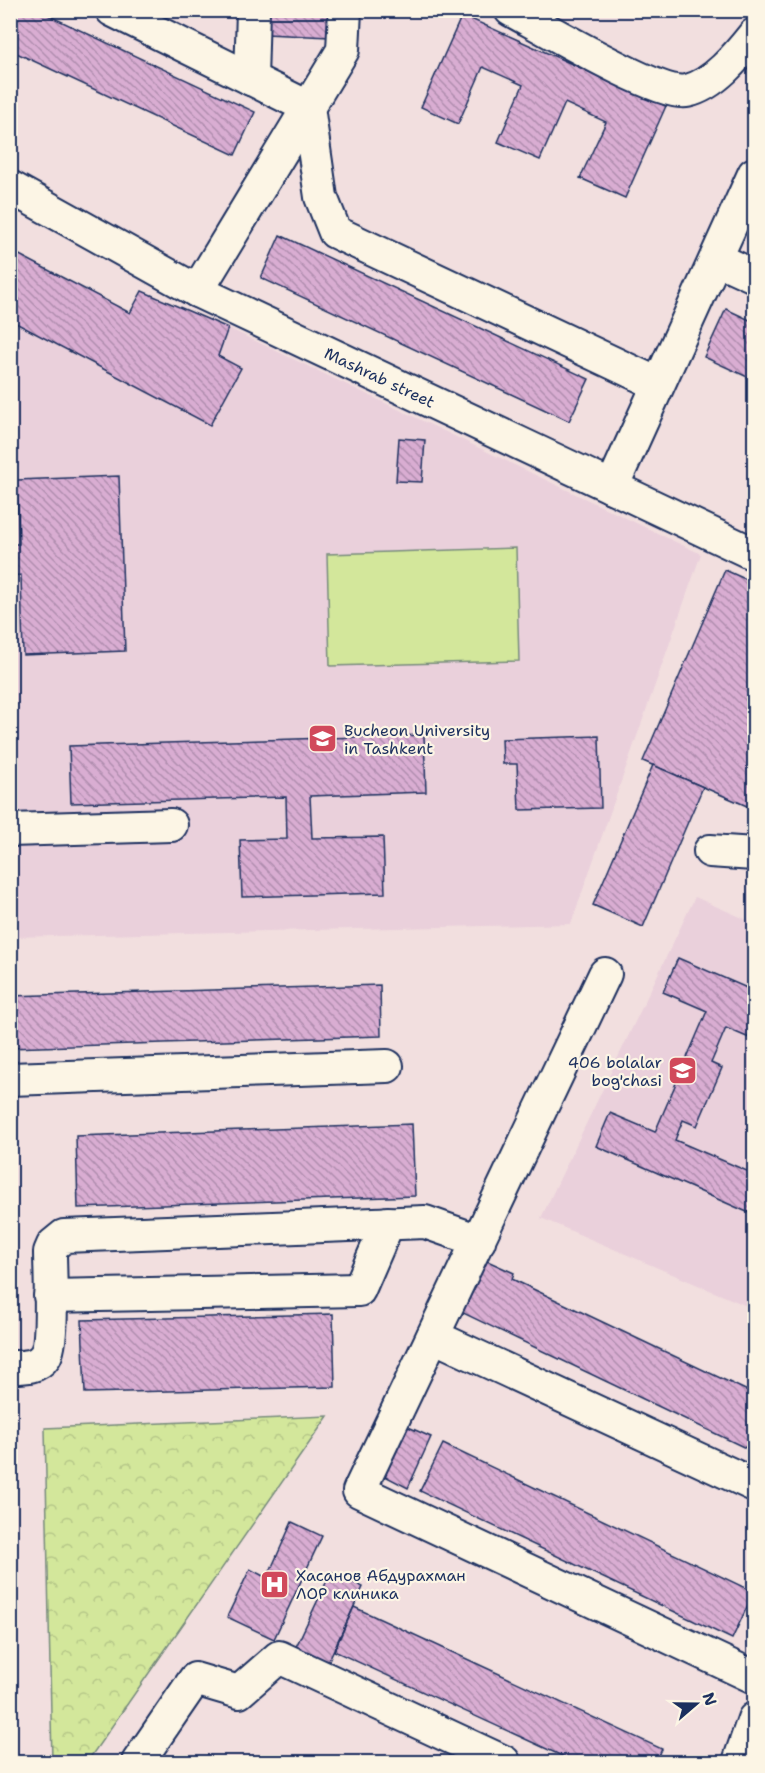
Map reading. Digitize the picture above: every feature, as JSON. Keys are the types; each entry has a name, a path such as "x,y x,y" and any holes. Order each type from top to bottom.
{"street":[{"path":"112,10 308,107"},
{"path":"251,79 253,10"},
{"path":"196,291 343,50 345,10"},
{"path":"511,10 654,85 686,92 711,79 754,36"},
{"path":"308,107 321,197 335,232 658,384"},
{"path":"612,487 754,174"},
{"name":"Mashrab street","path":"10,187 196,291 754,554"},
{"path":"717,259 754,276"},
{"path":"10,830 171,825"},
{"path":"710,851 754,854"},
{"path":"605,974 360,1491 754,1677"},
{"path":"10,1079 387,1066"},
{"path":"10,1367 32,1365 45,1356 48,1348 50,1252 58,1239 71,1234 425,1222 479,1241"},
{"path":"50,1296 359,1290 388,1223"},
{"path":"433,1336 754,1485"},
{"path":"138,1762 195,1679 239,1692 279,1657 504,1762"},
{"path":"738,1762 754,1719"}],"shaded area":[{"name":"Bucheon University in Tashkent","path":"10,250 130,313 142,291 228,328 701,554 571,924 11,937"},
{"name":"406 bolalar bog'chasi","path":"695,897 754,923 754,1309 541,1218"}],"green space":[{"path":"516,548 519,661 330,666 327,554"},
{"path":"328,1416 87,1762 52,1762 45,1428"}],"building":[{"path":"10,10 37,10 255,112 235,155 10,50"},
{"path":"267,10 331,10 329,37 266,34"},
{"path":"462,15 666,106 625,198 580,178 606,122 565,103 540,160 498,142 523,85 483,67 458,124 421,107"},
{"path":"280,235 589,379 569,421 261,278"},
{"path":"10,250 130,313 142,291 228,328 218,356 241,368 210,425 10,320"},
{"path":"726,309 754,322 754,380 704,357"},
{"path":"399,438 425,440 422,482 396,481"},
{"path":"119,476 125,651 23,655 21,575 10,576 10,544 19,544 17,480"},
{"path":"725,570 754,583 754,809 643,761"},
{"path":"424,735 426,792 310,796 312,838 383,837 385,893 242,897 240,840 287,839 286,797 71,803 69,746"},
{"path":"599,736 601,808 519,810 517,764 503,764 502,739"},
{"path":"653,765 703,787 643,927 593,905"},
{"path":"678,958 754,991 754,1040 726,1028 711,1063 722,1068 697,1126 683,1120 675,1140 754,1174 754,1215 596,1146 610,1113 655,1132 707,1011 663,992"},
{"path":"380,985 381,1036 10,1048 10,996"},
{"path":"412,1124 415,1196 78,1208 76,1136"},
{"path":"483,1259 514,1273 512,1279 754,1394 754,1452 459,1311"},
{"path":"333,1314 335,1387 85,1393 82,1320"},
{"path":"406,1426 431,1437 408,1488 383,1475"},
{"path":"443,1444 754,1592 732,1639 420,1491"},
{"path":"292,1522 322,1536 274,1639 227,1617 250,1569 267,1578"},
{"path":"331,1572 363,1587 327,1664 295,1649"},
{"path":"354,1607 662,1749 656,1762 575,1762 334,1651"}],"place":[{"name":"Bucheon University in Tashkent","path":"323,739"},
{"name":"406 bolalar bog'chasi","path":"683,1071"},
{"name":"Хасанов Абдурахман ЛОР клиника","path":"275,1584"}]}
